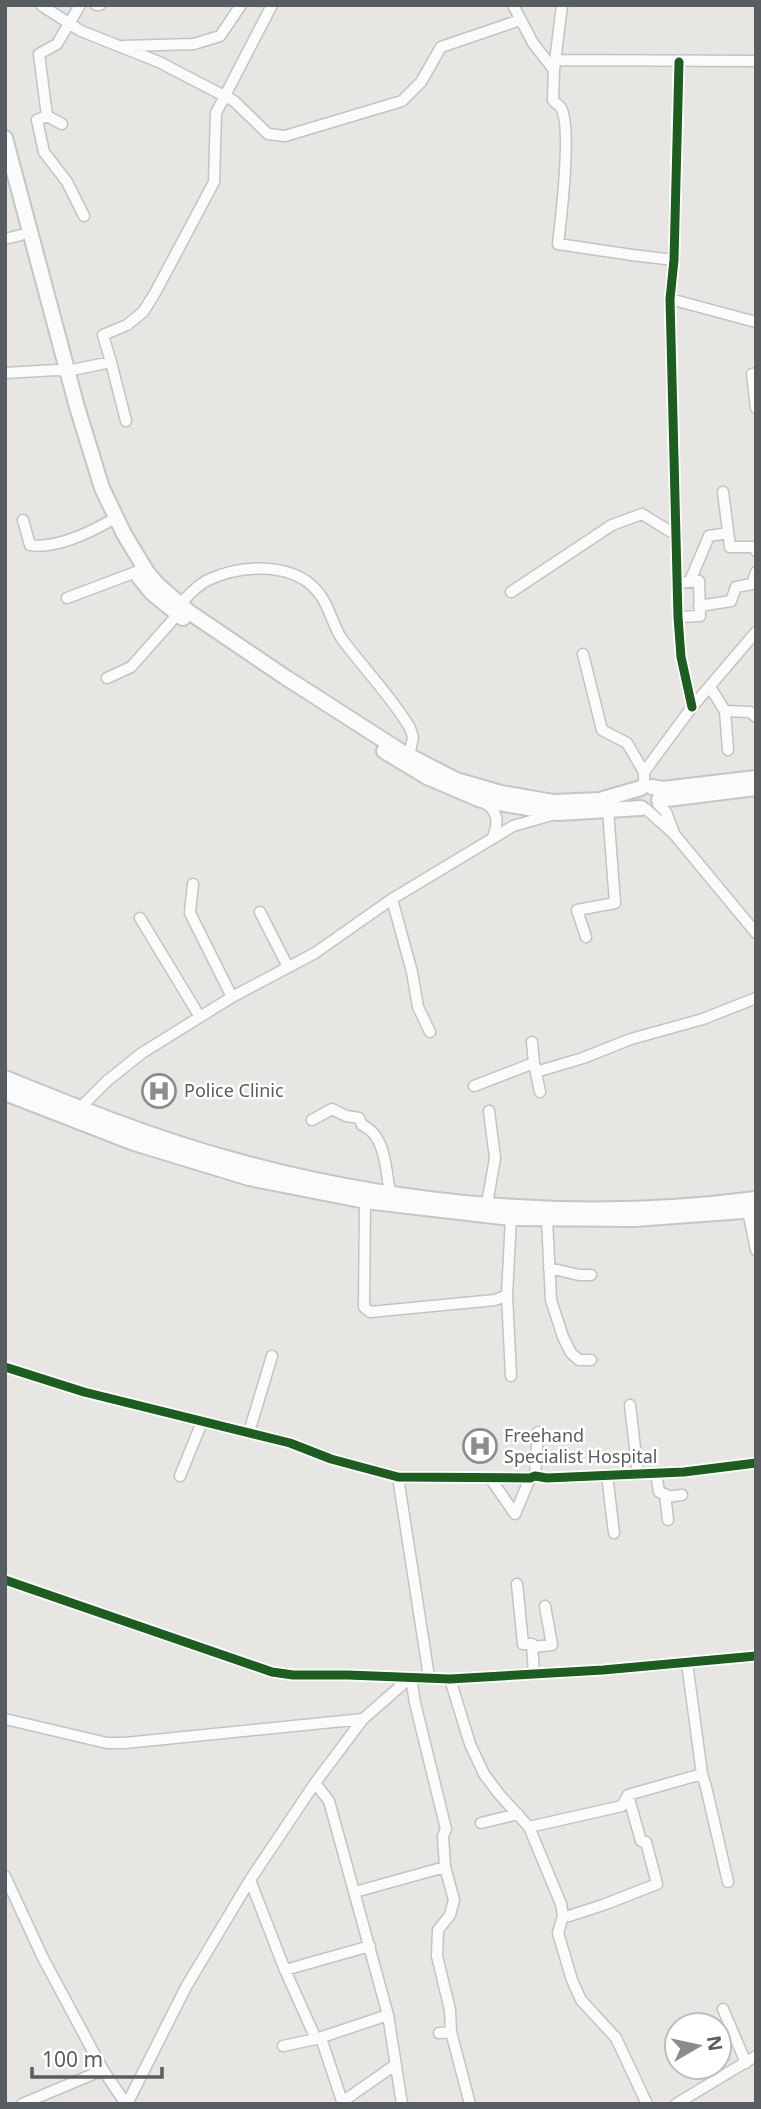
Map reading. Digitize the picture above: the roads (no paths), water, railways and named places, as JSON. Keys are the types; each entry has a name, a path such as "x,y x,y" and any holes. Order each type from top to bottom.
{"main road":[{"path":"5,138 94,492 136,572 152,593 409,756 478,788 553,802 756,788"},
{"path":"5,173 62,371 102,488 146,572 179,609 401,763 439,783 481,800 558,813 608,810 663,789 756,778"},
{"path":"5,1078 134,1143 249,1178 365,1201 511,1218 547,1219 635,1219 753,1207"},
{"path":"5,1093 260,1167 390,1194 486,1204 619,1210 728,1203 753,1207"}],"street":[{"path":"41,5 81,31 159,62 224,95 234,101 268,134 285,136 402,101 421,82 441,47 520,20"},
{"path":"47,116 39,54 57,44 80,5"},
{"path":"115,46 194,44 220,36 242,5"},
{"path":"126,421 103,335 127,325 143,312 214,182 216,113 272,5"},
{"path":"513,5 533,43 554,65 756,61"},
{"path":"562,5 554,65 553,100 561,108 564,119 565,161 558,244 674,260"},
{"path":"679,62 674,260 670,299 678,617 681,657 692,706"},
{"path":"62,124 47,116 37,120 44,152 67,182 84,216"},
{"path":"5,239 21,235"},
{"path":"670,299 756,322"},
{"path":"5,373 62,371 111,362"},
{"path":"756,373 752,374 756,408"},
{"path":"723,492 730,547 755,547 756,551"},
{"path":"511,592 612,525 642,514 676,535"},
{"path":"23,520 30,545 34,546 89,533 108,522"},
{"path":"690,581 709,536 728,533"},
{"path":"107,678 131,667 207,580 247,570 278,569 302,577 321,596 340,636 410,728 413,737 409,756"},
{"path":"67,598 136,572"},
{"path":"699,606 731,601 736,587 752,584 756,572"},
{"path":"677,583 699,582 700,616 678,617"},
{"path":"648,794 692,706 756,632"},
{"path":"583,654 602,730 627,743 648,794 666,812 674,834 756,933"},
{"path":"710,687 725,711 728,750"},
{"path":"725,711 750,712 756,717"},
{"path":"481,800 496,814 497,826 493,837"},
{"path":"586,937 577,910 615,903 608,810"},
{"path":"75,1113 142,1053 232,997 315,953 392,899 493,837 518,823 558,813"},
{"path":"192,884 190,913 232,997"},
{"path":"392,899 412,972 418,1007 430,1032"},
{"path":"260,912 288,967"},
{"path":"140,918 200,1017"},
{"path":"474,1086 535,1068 583,1058 631,1039 703,1019 756,998"},
{"path":"532,1042 540,1093"},
{"path":"312,1120 332,1110 359,1118 362,1125 377,1136 390,1194"},
{"path":"486,1204 495,1158 489,1111"},
{"path":"365,1201 364,1307 370,1312 495,1300 507,1295"},
{"path":"753,1207 756,1250"},
{"path":"511,1218 507,1295 511,1376"},
{"path":"547,1219 551,1300 571,1353 579,1360 591,1360"},
{"path":"549,1268 591,1275"},
{"path":"249,1432 272,1356"},
{"path":"5,1367 84,1392 290,1443 331,1460 398,1477 547,1478 656,1473 756,1464"},
{"path":"631,1405 638,1474"},
{"path":"180,1476 202,1422"},
{"path":"490,1478 515,1514 533,1477 538,1432"},
{"path":"656,1473 659,1492 666,1497 668,1520"},
{"path":"607,1475 614,1533"},
{"path":"398,1477 429,1677"},
{"path":"666,1497 682,1495"},
{"path":"5,1580 272,1672 293,1675 450,1679 756,1656"},
{"path":"517,1584 523,1644 532,1644 534,1674"},
{"path":"532,1647 552,1645 545,1606"},
{"path":"687,1663 702,1774 728,1882"},
{"path":"5,1876 43,1958 103,2070 126,2104 166,2024 250,1881 315,1783 363,1719 411,1677"},
{"path":"411,1677 446,1829 443,1836 444,1867 454,1899 450,1915 438,1930 438,1956 450,2010 451,2032 470,2104"},
{"path":"450,1679 470,1744 484,1774 529,1827 561,1904 563,1916 558,1933 581,2000 616,2038 646,2104"},
{"path":"5,1719 107,1743 125,1743 363,1719"},
{"path":"529,1827 622,1806 628,1795 702,1774"},
{"path":"315,1783 328,1801 370,1947 388,2015 402,2104"},
{"path":"563,1916 603,1905 657,1884 646,1842 641,1841 628,1795"},
{"path":"481,1823 518,1814"},
{"path":"355,1892 444,1867"},
{"path":"250,1881 285,1970 318,2039 342,2103 395,2065"},
{"path":"285,1970 370,1947"},
{"path":"723,2009 746,2063"},
{"path":"283,2046 318,2039 388,2015"},
{"path":"439,2033 451,2032"},
{"path":"676,2104 756,2056"},
{"path":"22,2104 103,2070"}],"place":[{"name":"Police Clinic","path":"159,1091"},
{"name":"Freehand Specialist Hospital","path":"480,1446"}]}
